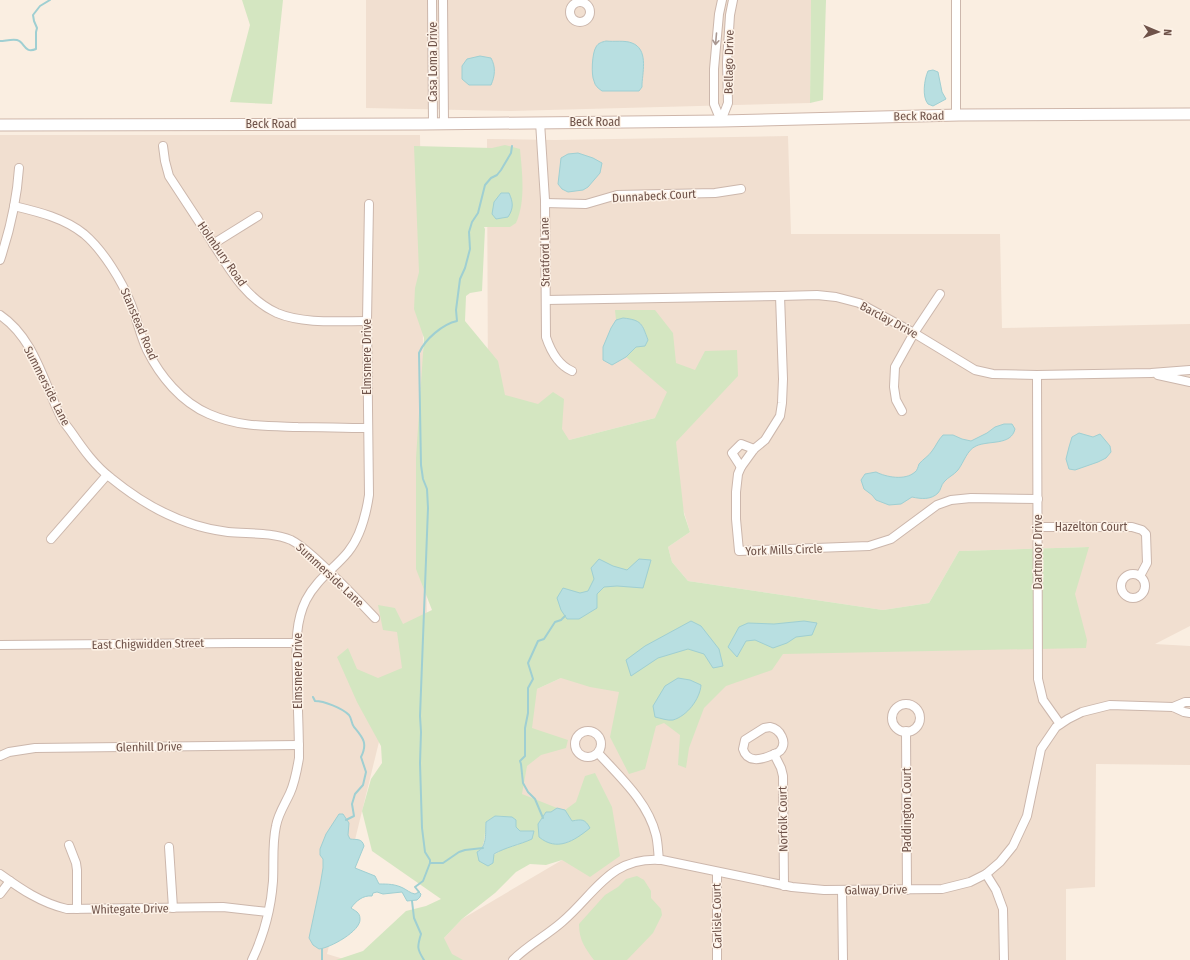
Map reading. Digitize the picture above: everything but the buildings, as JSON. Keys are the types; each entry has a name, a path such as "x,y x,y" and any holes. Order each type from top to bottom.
{"main road":[{"name":"Beck Road","path":"0,125 721,121 956,115 1190,114"}],"street":[{"name":"Casa Loma Drive","path":"432,0 439,123"},
{"name":"Casa Loma Drive","path":"439,123 443,0"},
{"name":"Bellago Drive","path":"721,121 714,104 714,69 719,14 722,0"},
{"name":"Bellago Drive","path":"721,121 728,103 728,55 730,15 733,0"},
{"path":"956,0 956,115"},
{"name":"Stratford Lane","path":"540,122 544,203 546,337 550,349 565,368 572,371"},
{"name":"Holmbury Road","path":"163,146 169,176 227,266 242,286 258,301 277,313 305,320 367,321"},
{"path":"0,260 14,206 19,168"},
{"name":"Dunnabeck Court","path":"544,203 586,204 617,195 715,193 741,188"},
{"name":"Elmsmere Drive","path":"252,960 261,940 268,912 273,881 273,842 275,829 280,812 294,784 297,771 299,746 296,643 298,623 306,600 313,589 348,551 356,540 366,511 368,495 367,321 369,204"},
{"name":"Stanstead Road","path":"14,206 38,212 60,220 84,234 106,260 118,278 131,303 147,349 163,377 183,398 208,413 228,421 250,426 367,428"},
{"path":"213,244 258,216"},
{"path":"902,411 896,400 894,387 895,367 914,333 940,294"},
{"name":"Barclay Drive","path":"546,300 817,295 836,297 860,303 914,333 975,370 993,374 1037,375 1151,373 1190,370"},
{"name":"York Mills Circle","path":"780,296 783,379 780,416 765,440 754,449 741,466 738,474 736,519 740,551 869,546 891,539 937,505 951,500 971,498 1038,499"},
{"name":"Summerside Lane","path":"0,316 7,320 27,344 36,359 60,417 86,452 107,474 138,499 177,519 208,528 270,535 290,540 300,545 329,571 375,618"},
{"name":"Barclay Drive","path":"1151,373 1190,382"},
{"name":"Dartmoor Drive","path":"1037,375 1038,679 1043,700 1060,724"},
{"path":"741,466 732,453 741,444 754,449"},
{"path":"51,539 107,474"},
{"name":"Hazelton Court","path":"1038,527 1132,527 1142,530 1146,534 1147,563 1140,576"},
{"name":"East Chigwidden Street","path":"0,645 296,643"},
{"name":"Galway Drive","path":"1173,707 1184,702 1190,702"},
{"name":"Galway Drive","path":"513,960 521,952 556,928 598,885 613,872 627,864 650,859 784,886 809,889 908,890 948,888 970,882 986,874 1000,862 1013,846 1027,816 1041,749 1049,735 1060,724 1068,718 1082,712 1110,705 1173,707 1190,713"},
{"path":"766,728 775,728 781,733 783,742 780,751 774,754 758,759 751,759 744,751 744,741 748,737 766,728"},
{"name":"Paddington Court","path":"906,731 908,890"},
{"name":"Glenhill Drive","path":"0,756 9,752 35,748 299,746"},
{"path":"598,753 633,791 645,809 656,835 659,860"},
{"name":"Norfolk Court","path":"774,754 783,776 784,886"},
{"path":"68,845 76,863 77,909"},
{"path":"169,847 172,908"},
{"name":"Carlisle Court","path":"716,872 717,960"},
{"name":"Whitegate Drive","path":"0,874 32,896 53,906 67,909 222,907 268,912"},
{"path":"986,874 996,890 1003,909 1004,960"},
{"path":"0,894 10,881"},
{"path":"842,890 843,960"}],"shaded area":[{"path":"366,0 811,0 810,103 511,111 366,108"},
{"path":"0,135 420,135 428,697 390,697 327,954 347,960 0,960"},
{"path":"788,136 791,234 1000,234 1002,328 1190,324 1190,626 1155,644 1190,646 1190,765 1096,764 1095,887 1066,889 1066,960 439,960 444,938 462,919 562,860 522,794 465,745 537,689 561,678 715,681 783,654 1069,593 1088,547 959,551 929,603 883,610 688,581 672,562 668,547 690,532 655,418 569,440 488,403 487,139 555,140"}],"green space":[{"path":"242,0 283,0 272,104 230,102 250,25"},
{"path":"811,0 826,0 823,100 810,103"},
{"path":"505,145 520,149 522,167 521,205 516,223 510,227 484,227 482,291 470,293 466,296 465,321 498,361 505,395 538,404 553,392 564,399 562,429 569,440 655,418 667,392 626,357 636,347 648,340 642,325 623,318 616,320 615,310 655,310 673,333 676,363 695,370 705,351 737,350 738,376 676,442 684,514 690,532 668,547 672,562 688,581 883,610 929,603 959,551 1089,547 1075,594 1087,640 1086,648 783,654 772,670 726,686 704,708 689,748 686,768 678,765 680,735 664,723 656,726 645,769 629,774 610,737 619,692 590,687 561,678 537,689 532,728 568,740 566,748 541,755 527,766 522,794 557,808 551,812 546,812 538,824 539,837 557,844 567,843 589,828 572,821 565,810 576,802 585,776 595,773 612,807 620,856 590,877 562,860 546,865 530,864 516,872 495,893 462,919 444,938 452,954 463,960 336,960 363,951 406,911 426,906 441,899 372,851 362,811 371,779 382,763 381,746 357,702 337,657 348,648 357,669 378,678 402,668 397,632 383,630 378,605 395,608 403,624 432,610 416,569 416,458 424,338 414,309 415,288 419,272 414,146 492,148","holes":["495,816 503,816 520,831 534,831 532,839 503,849 494,855 477,852 484,843 486,822"]},
{"path":"637,876 644,880 651,891 651,898 661,909 662,915 653,933 627,960 594,960 583,944 579,924 605,895 618,887 626,879"}],"water":[{"path":"606,41 629,42 637,46 640,50 643,66 642,87 639,91 602,91 594,83 592,64 595,50 598,45"},
{"path":"480,56 491,58 493,61 494,75 491,85 469,85 462,79 462,66 467,59"},
{"path":"933,70 938,72 942,92 946,99 933,106 928,104 926,101 924,88 928,71"},
{"path":"578,153 602,163 600,173 588,187 583,190 568,192 562,189 558,184 561,158 568,154"},
{"path":"501,193 509,193 512,208 508,217 496,219 492,214 494,202"},
{"path":"623,318 638,322 644,330 648,340 645,346 636,347 626,357 612,365 603,360 603,347 616,320"},
{"path":"1004,424 1012,424 1015,429 1013,434 1009,438 999,442 981,444 973,448 968,453 958,470 946,480 939,492 932,497 912,497 901,504 889,505 876,500 864,489 861,480 865,474 876,472 890,477 911,475 917,470 919,464 931,453 943,435 953,435 971,441 995,427"},
{"path":"1079,433 1093,437 1100,434 1110,446 1111,452 1106,458 1098,462 1075,470 1069,469 1066,459 1069,447 1072,437"},
{"path":"599,559 613,566 627,570 639,559 651,560 643,588 617,586 604,587 597,594 597,608 579,619 567,619 561,610 557,598 563,588 580,593 588,591 594,579 591,568"},
{"path":"691,621 701,626 719,649 723,666 713,668 704,654 688,649 658,658 631,676 626,660 645,646"},
{"path":"804,621 817,623 812,635 796,637 787,643 773,648 755,640 746,641 737,657 728,647 739,627 748,623 774,624"},
{"path":"678,678 690,680 701,685 698,696 688,711 678,718 666,720 655,717 653,706 665,686"},
{"path":"557,808 565,810 572,821 583,820 590,828 572,841 565,843 552,844 539,837 538,824 546,812 551,812"},
{"path":"339,814 343,814 349,823 348,835 350,839 361,841 364,846 355,868 375,876 379,884 394,885 413,894 419,892 421,894 417,900 407,901 402,892 383,894 377,892 373,893 372,896 357,901 351,908 357,912 360,917 359,924 356,929 330,946 319,949 313,945 309,938 323,868 323,859 320,855 320,849 326,834"},
{"path":"495,816 512,817 516,820 516,827 520,831 534,831 532,839 494,854 493,863 488,866 479,861 477,852 481,849 484,843 486,822"}],"waterway":[{"path":"0,41 17,40 29,50 36,49 37,28 33,15 40,6 50,0"},
{"path":"419,892 415,887 423,881 430,863 430,860 425,852 422,828 420,763 420,716 428,508 427,489 423,479 421,465 419,353 435,333 446,325 457,321 456,310 460,279 465,268 470,249 469,232 472,222 478,213 485,185 501,170 511,153 512,146"},
{"path":"543,818 535,799 528,792 523,783 520,761 525,756 525,728 528,713 528,688 533,679 528,663 538,641 544,639 555,622 561,620 565,616"},
{"path":"313,697 315,701 333,705 349,715 353,726 364,741 364,748 361,757 366,772 363,785 355,794 352,804 354,816 346,820"},
{"path":"430,863 443,863 459,852 483,848"},
{"path":"412,901 414,918 421,934 418,948 424,960"},
{"path":"322,949 322,960"}]}
